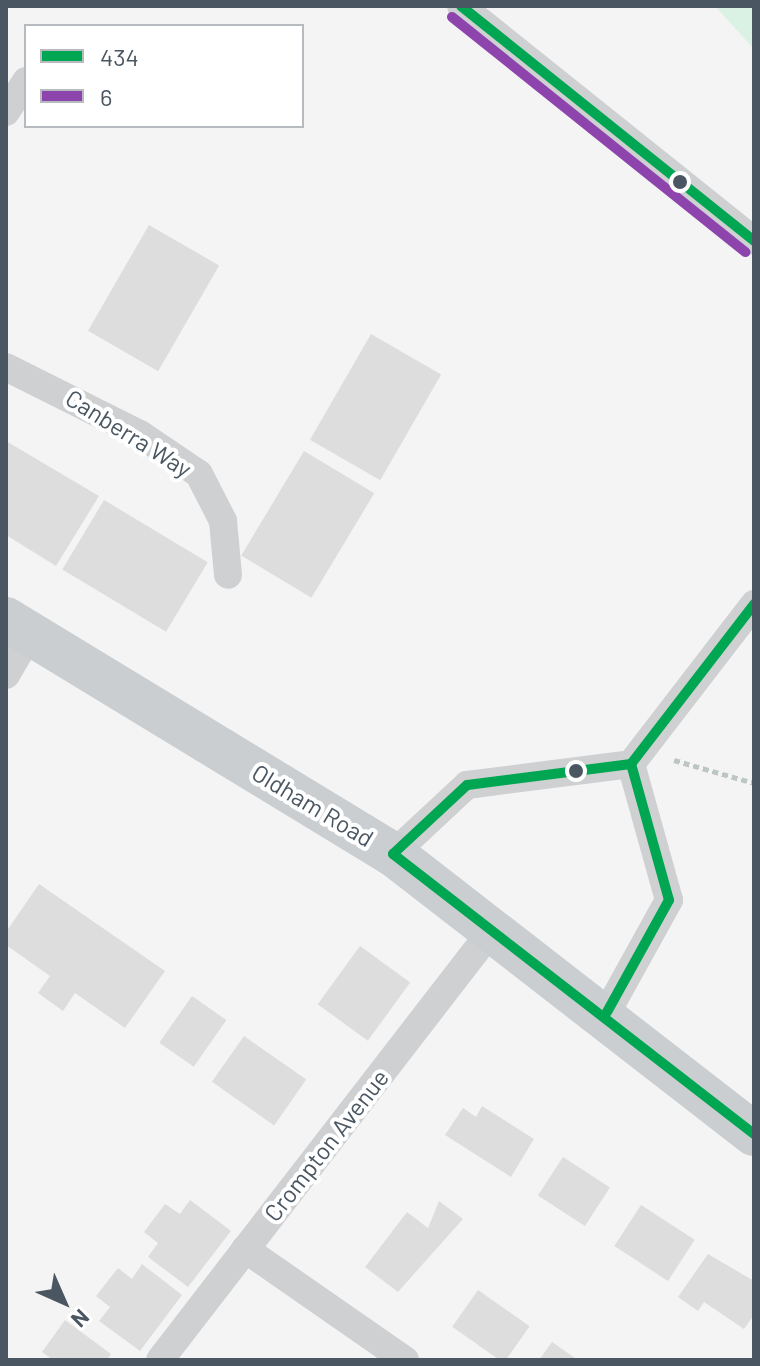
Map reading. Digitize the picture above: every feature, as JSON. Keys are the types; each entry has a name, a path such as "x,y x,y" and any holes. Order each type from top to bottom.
{"main road":[{"name":"Oldham Road","path":"18,626 393,854 607,1012 754,1134"}],"street":[{"path":"461,6 754,241"},
{"path":"6,112 24,84"},
{"name":"Canberra Way","path":"6,367 140,434 199,474 223,521 228,575"},
{"path":"393,854 467,785 636,757 754,604"},
{"path":"6,675 18,626"},
{"path":"607,1012 669,900 636,757"},
{"name":"Crompton Avenue","path":"160,1360 492,930"},
{"path":"245,1249 405,1360"}],"path":[{"path":"636,757 754,783"}],"green space":[{"path":"715,6 754,6 754,49"}],"building":[{"path":"149,225 219,266 158,371 88,331"},
{"path":"371,334 441,374 380,480 310,440"},
{"path":"6,441 99,496 56,566 6,535"},
{"path":"304,451 374,493 311,598 241,556"},
{"path":"104,500 208,562 166,632 62,569"},
{"path":"39,884 165,971 125,1028 75,993 63,1011 38,993 50,976 6,945 6,932"},
{"path":"360,946 410,982 368,1041 318,1004"},
{"path":"192,996 226,1020 194,1067 159,1043"},
{"path":"244,1036 306,1080 274,1125 212,1082"},
{"path":"482,1106 534,1139 511,1177 445,1135 463,1108 476,1117"},
{"path":"563,1157 610,1187 585,1226 538,1196"},
{"path":"190,1200 231,1231 188,1287 148,1257 158,1243 144,1232 165,1204 180,1214"},
{"path":"439,1201 463,1219 398,1292 365,1267 407,1212 428,1228"},
{"path":"641,1205 695,1240 668,1281 614,1246"},
{"path":"708,1254 754,1281 754,1315 744,1329 704,1302 698,1311 678,1297"},
{"path":"142,1264 182,1295 140,1351 99,1321 110,1307 96,1296 118,1268 132,1279"},
{"path":"478,1290 530,1326 506,1360 500,1360 452,1327"},
{"path":"65,1320 111,1354 107,1360 53,1360 42,1352"},
{"path":"552,1342 578,1360 539,1360"}],"transit line":[{"name":"434","path":"461,6 754,241"},
{"name":"6","path":"452,17 745,252"},
{"name":"434","path":"631,764 754,604"},
{"name":"434","path":"631,764 467,785 393,854 754,1134"},
{"name":"434","path":"607,1012 669,900 631,764"}]}
